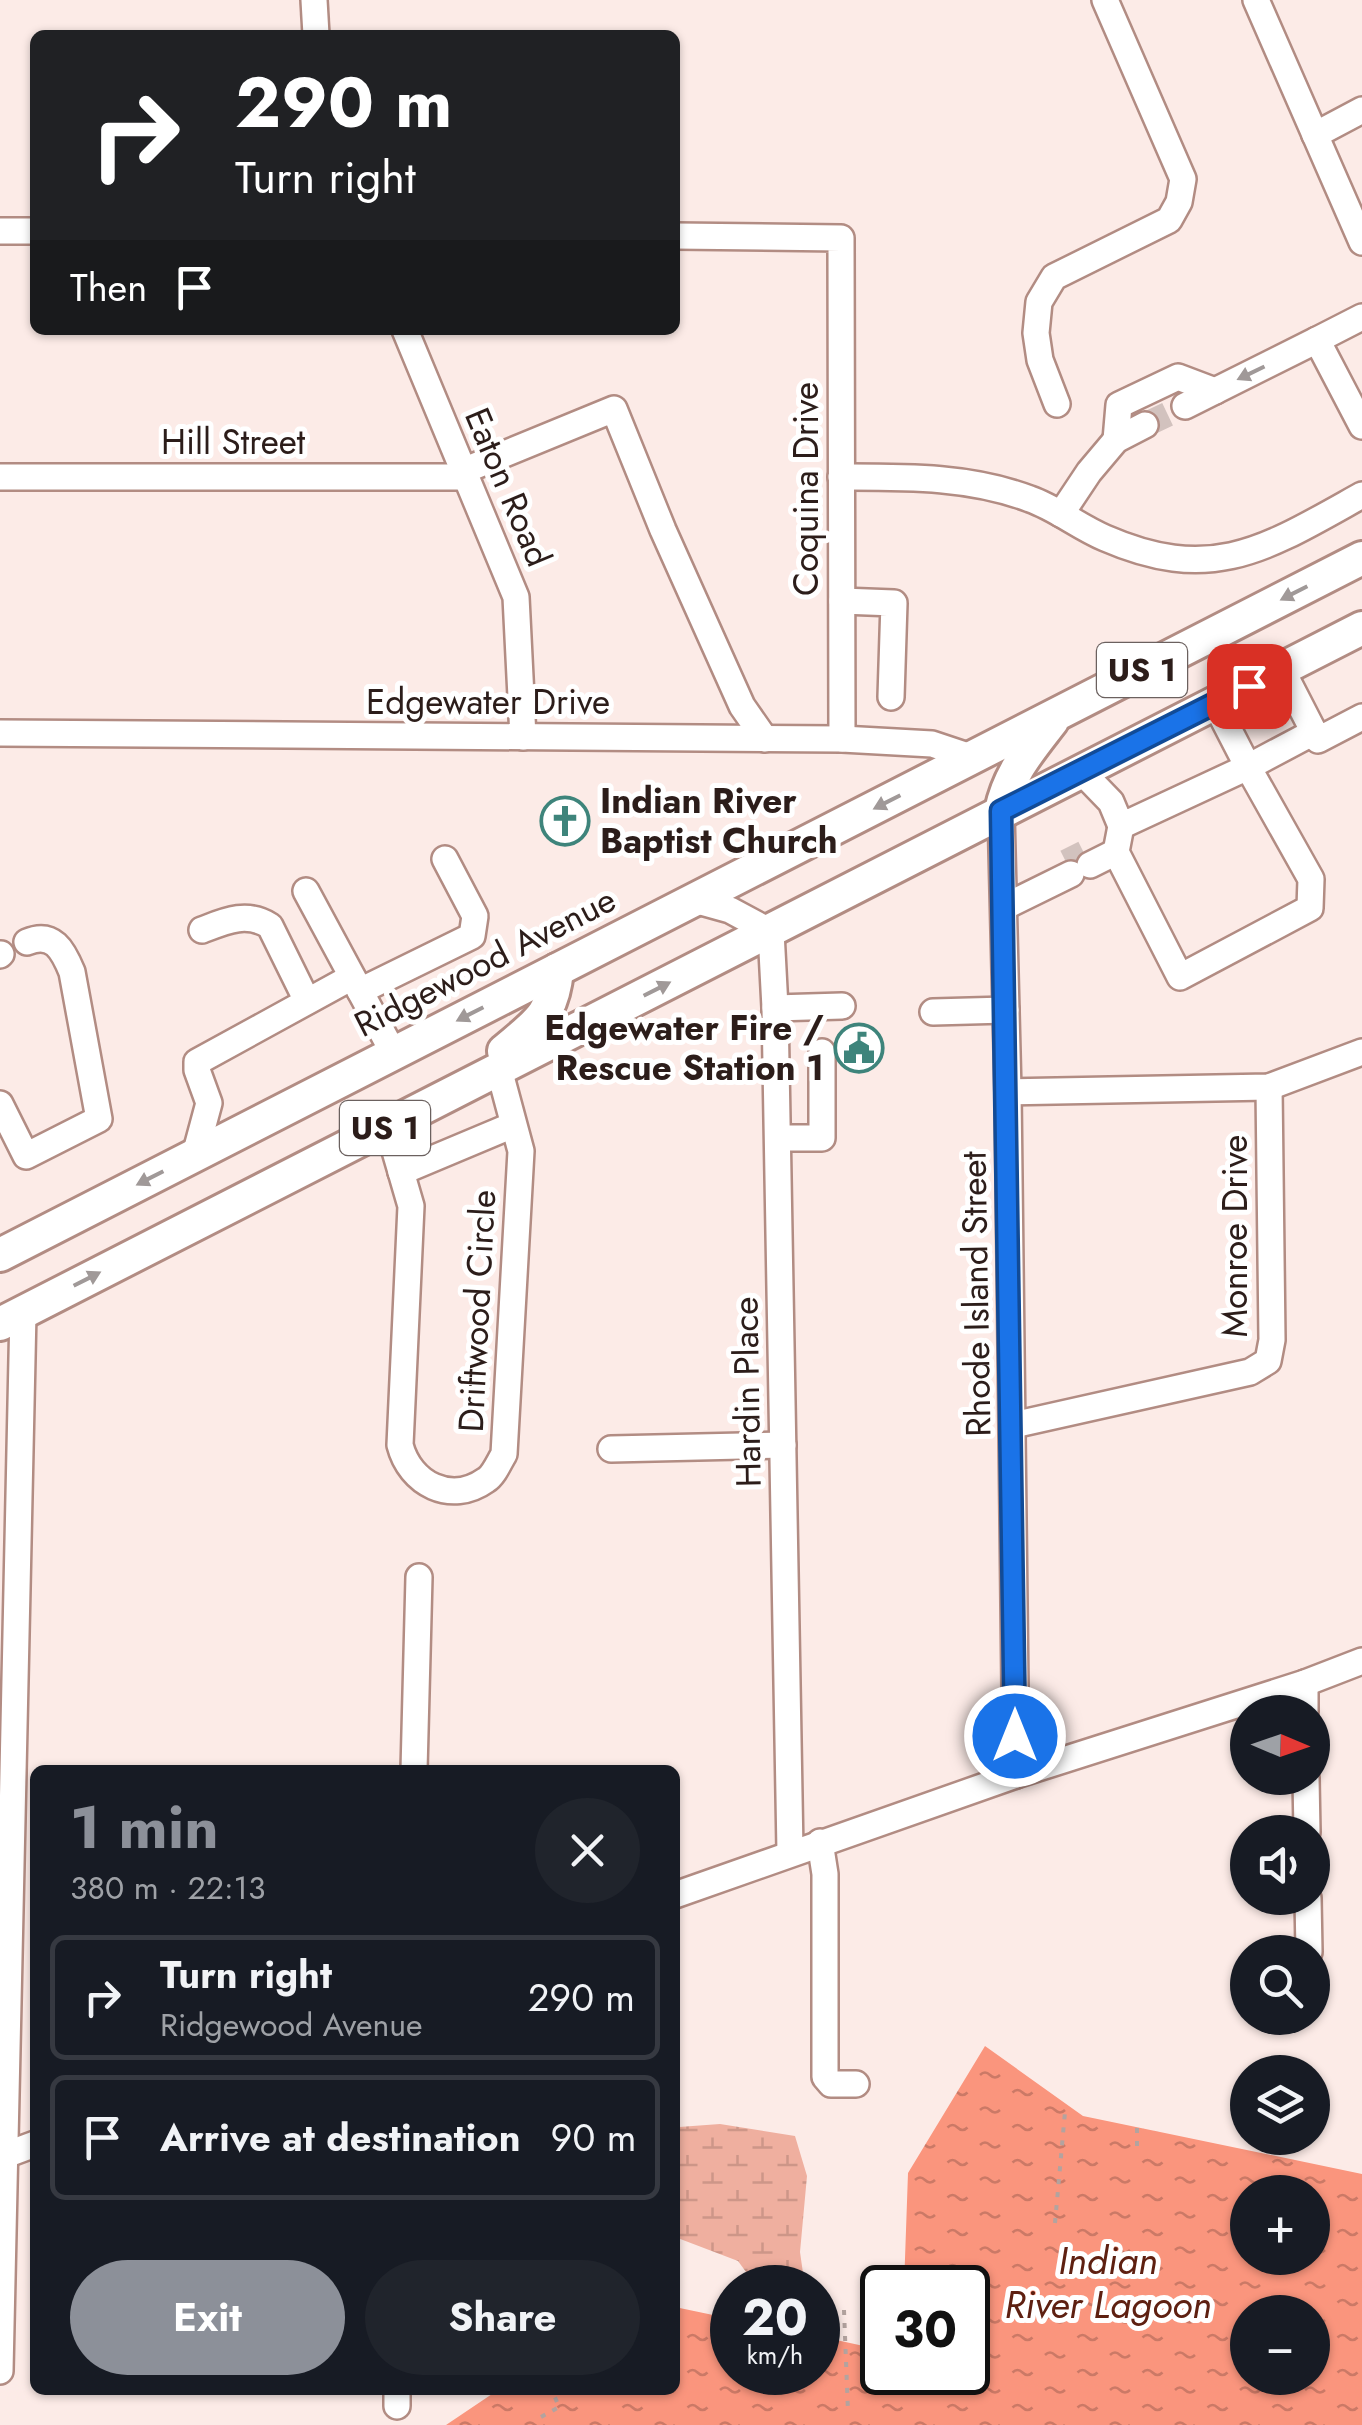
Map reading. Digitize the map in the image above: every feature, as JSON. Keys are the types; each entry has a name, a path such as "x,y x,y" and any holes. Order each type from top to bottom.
{"main road":[{"name":"Ridgewood Avenue","path":"0,1255 1362,558"},
{"name":"US 1","path":"11,1318 1362,628"},
{"name":"Ridgewood Avenue","path":"1001,811 1014,769 1059,712"},
{"path":"459,1090 538,1024 554,999 557,970"}],"street":[{"path":"314,0 316,30"},
{"path":"1057,404 1040,360 1036,334 1039,302 1054,278 1169,220 1179,202 1183,179 1105,0"},
{"path":"1256,0 1362,242"},
{"path":"1315,135 1362,110"},
{"path":"0,231 30,231"},
{"name":"Coquina Drive","path":"680,236 841,238 842,739"},
{"path":"1186,406 1362,317"},
{"name":"Eaton Road","path":"407,335 516,597 523,738"},
{"path":"1317,340 1362,426"},
{"path":"1116,440 1119,405 1178,377 1216,391"},
{"path":"464,474 614,409 742,706 765,739"},
{"path":"1061,514 1116,440 1145,425"},
{"name":"Hill Street","path":"0,477 464,474"},
{"path":"842,477 922,477 989,486 1033,500 1119,543 1165,559 1192,561 1227,558 1271,544 1362,495"},
{"path":"842,601 894,602 891,697"},
{"path":"1282,670 1318,740 1362,718"},
{"path":"1083,864 1180,977 1310,908 1311,879 1216,703"},
{"path":"1004,907 1083,864 1122,826 1314,732"},
{"name":"Edgewater Drive","path":"0,733 842,739 932,744 974,758"},
{"path":"1081,771 1111,802 1122,826"},
{"name":"Rhode Island Street","path":"1001,811 1016,1775"},
{"path":"195,1155 208,1103 197,1062 307,1001 472,936 476,916 445,859"},
{"path":"306,891 394,1054"},
{"path":"694,900 730,910 771,932"},
{"path":"202,930 233,918 260,920 270,926 307,1001"},
{"name":"Hardin Place","path":"771,932 776,1008 790,1852"},
{"path":"0,1104 26,1156 99,1120 72,972 64,951 52,940 39,937 27,942"},
{"path":"776,1008 842,1006"},
{"path":"933,1012 1006,1010"},
{"path":"778,1138 822,1138 822,1052"},
{"name":"Monroe Drive","path":"1008,1092 1269,1087 1362,1052"},
{"name":"Driftwood Circle","path":"388,1127 412,1206 400,1445 404,1460 418,1479 434,1489 458,1492 488,1479 504,1454 521,1152 498,1069"},
{"name":"Monroe Drive","path":"1013,1425 1250,1372 1268,1361 1272,1340 1269,1087"},
{"path":"402,1172 514,1125"},
{"path":"0,2371 11,1318"},
{"path":"611,1449 782,1445"},
{"path":"414,1765 419,1577"},
{"path":"680,1893 1016,1775 1362,1662"},
{"path":"1305,1683 1305,1695"},
{"path":"820,1842 825,1874 824,2078 831,2084 856,2084"},
{"path":"1,2156 30,2146"}],"path":[{"path":"1055,2223 1065,2112"},
{"path":"1136,2125 1136,2146"},
{"path":"844,2310 848,2412"},
{"path":"541,2417 560,2406 554,2395"}],"green space":[{"path":"720,2124 795,2136 807,2176 802,2265 741,2265 680,2239 680,2127"}],"water":[{"name":"Indian River Lagoon","path":"985,2046 1083,2116 1230,2147 1230,2155 1271,2155 1362,2174 1362,2425 446,2425 491,2395 680,2395 680,2308 710,2314 710,2395 840,2395 840,2341 860,2345 860,2395 990,2395 990,2265 905,2265 908,2173"}],"tunnel":[{"path":"1145,425 1185,406"},
{"path":"1066,862 1084,853"}],"place":[{"name":"Indian River Baptist Church","path":"565,821"},
{"name":"Edgewater Fire / Rescue Station 1","path":"859,1048"}],"route":[{"path":"1015,1736 1001,811 1249,686"}]}
